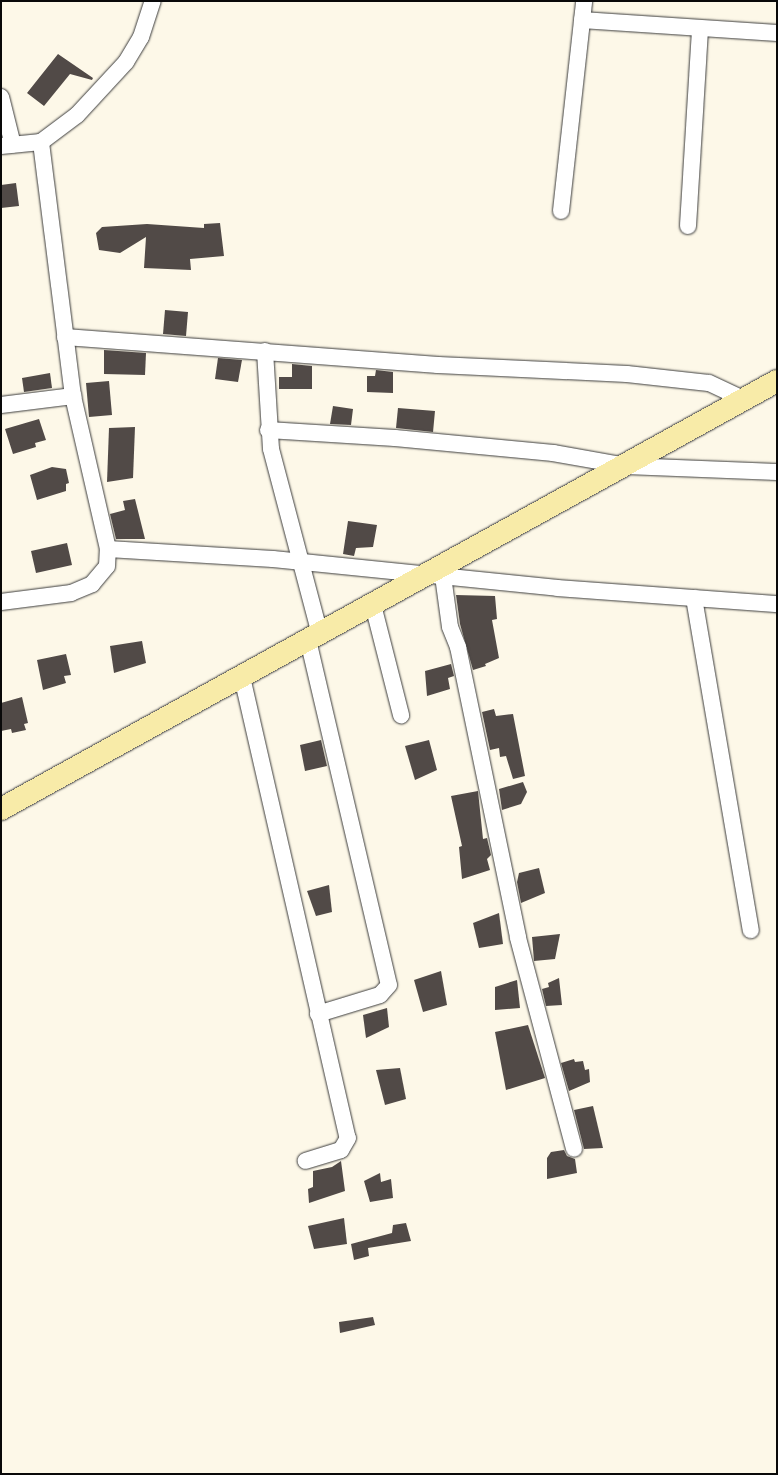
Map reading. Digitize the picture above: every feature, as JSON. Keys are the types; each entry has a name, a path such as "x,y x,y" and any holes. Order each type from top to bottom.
{"street":[{"path":"1,97 7,146 41,142 77,115 126,62 141,37 153,1"},
{"path":"561,211 584,1"},
{"path":"582,20 777,34"},
{"path":"688,226 700,29"},
{"path":"1,602 71,593 92,584 107,566 108,549 73,396 41,142"},
{"path":"65,337 438,365 627,374 709,383 744,400"},
{"path":"265,351 268,430 300,562 314,637 389,985 380,995 318,1014"},
{"path":"1,809 373,605 435,575 777,381"},
{"path":"1,405 73,396"},
{"path":"268,430 544,452 626,466 777,472"},
{"path":"108,549 300,562 777,604"},
{"path":"435,575 450,627 458,647 518,938 574,1150"},
{"path":"694,598 751,930"},
{"path":"373,605 401,715"},
{"path":"242,677 348,1138 341,1150 306,1161"}],"building":[{"path":"58,54 93,78 92,80 70,74 44,106 27,93"},
{"path":"16,183 19,206 1,208 1,185"},
{"path":"220,223 224,256 190,259 191,270 144,268 146,237 120,253 99,250 96,233 102,227 147,224 204,228 204,224"},
{"path":"165,310 188,312 186,336 163,334"},
{"path":"104,350 146,353 145,375 104,374"},
{"path":"218,358 242,360 238,382 215,379"},
{"path":"292,364 312,366 312,389 279,389 279,377 292,377"},
{"path":"376,370 393,372 393,393 367,392 367,376 375,376"},
{"path":"50,373 52,388 24,392 22,378"},
{"path":"109,381 112,415 89,417 86,383"},
{"path":"333,406 353,409 351,425 330,424"},
{"path":"398,408 435,411 433,432 396,428"},
{"path":"39,419 46,440 35,443 36,447 13,454 5,429"},
{"path":"135,427 133,478 107,482 109,428"},
{"path":"52,467 66,469 69,483 66,484 66,491 37,500 30,475"},
{"path":"135,499 145,539 116,539 110,514 125,510 123,501"},
{"path":"348,521 377,525 373,547 356,548 354,556 343,554"},
{"path":"67,543 72,565 36,573 31,551"},
{"path":"456,595 495,596 497,619 492,620 499,658 485,664 486,666 473,670 460,624"},
{"path":"142,641 146,663 114,673 110,646"},
{"path":"66,654 71,675 64,676 66,683 43,690 37,660"},
{"path":"451,664 454,676 448,678 450,689 427,696 425,671"},
{"path":"22,697 28,723 24,724 26,730 12,733 11,729 1,731 1,703"},
{"path":"494,709 496,716 513,714 525,776 513,779 506,756 500,757 499,748 490,750 482,712"},
{"path":"321,740 327,766 305,771 300,745"},
{"path":"429,740 437,770 415,780 405,746"},
{"path":"523,782 527,792 521,804 502,810 499,789"},
{"path":"478,791 483,839 487,838 491,855 487,859 490,870 462,879 459,847 462,846 451,796"},
{"path":"539,868 545,893 521,903 517,882 519,873"},
{"path":"329,885 332,912 316,916 307,891"},
{"path":"499,913 503,944 479,948 473,923"},
{"path":"560,934 555,959 534,961 532,937"},
{"path":"441,971 447,1005 423,1012 414,980"},
{"path":"559,978 562,1005 546,1006 542,989 549,987 548,983"},
{"path":"517,980 520,1008 495,1010 495,987"},
{"path":"387,1008 389,1027 366,1038 363,1015"},
{"path":"528,1025 545,1078 506,1090 495,1032"},
{"path":"574,1059 575,1062 583,1061 585,1070 589,1069 590,1082 569,1091 561,1063"},
{"path":"400,1068 406,1099 385,1105 376,1070"},
{"path":"593,1106 603,1148 584,1149 574,1110"},
{"path":"564,1150 567,1156 575,1159 577,1173 547,1179 547,1158 551,1152"},
{"path":"341,1161 345,1191 309,1203 308,1189 313,1187 313,1171 332,1167"},
{"path":"380,1173 381,1182 391,1179 393,1198 370,1202 364,1181"},
{"path":"344,1218 347,1244 314,1249 308,1226"},
{"path":"406,1223 411,1241 368,1248 369,1256 354,1260 351,1244 392,1233 393,1225"},
{"path":"373,1317 375,1325 340,1333 339,1322"}]}
